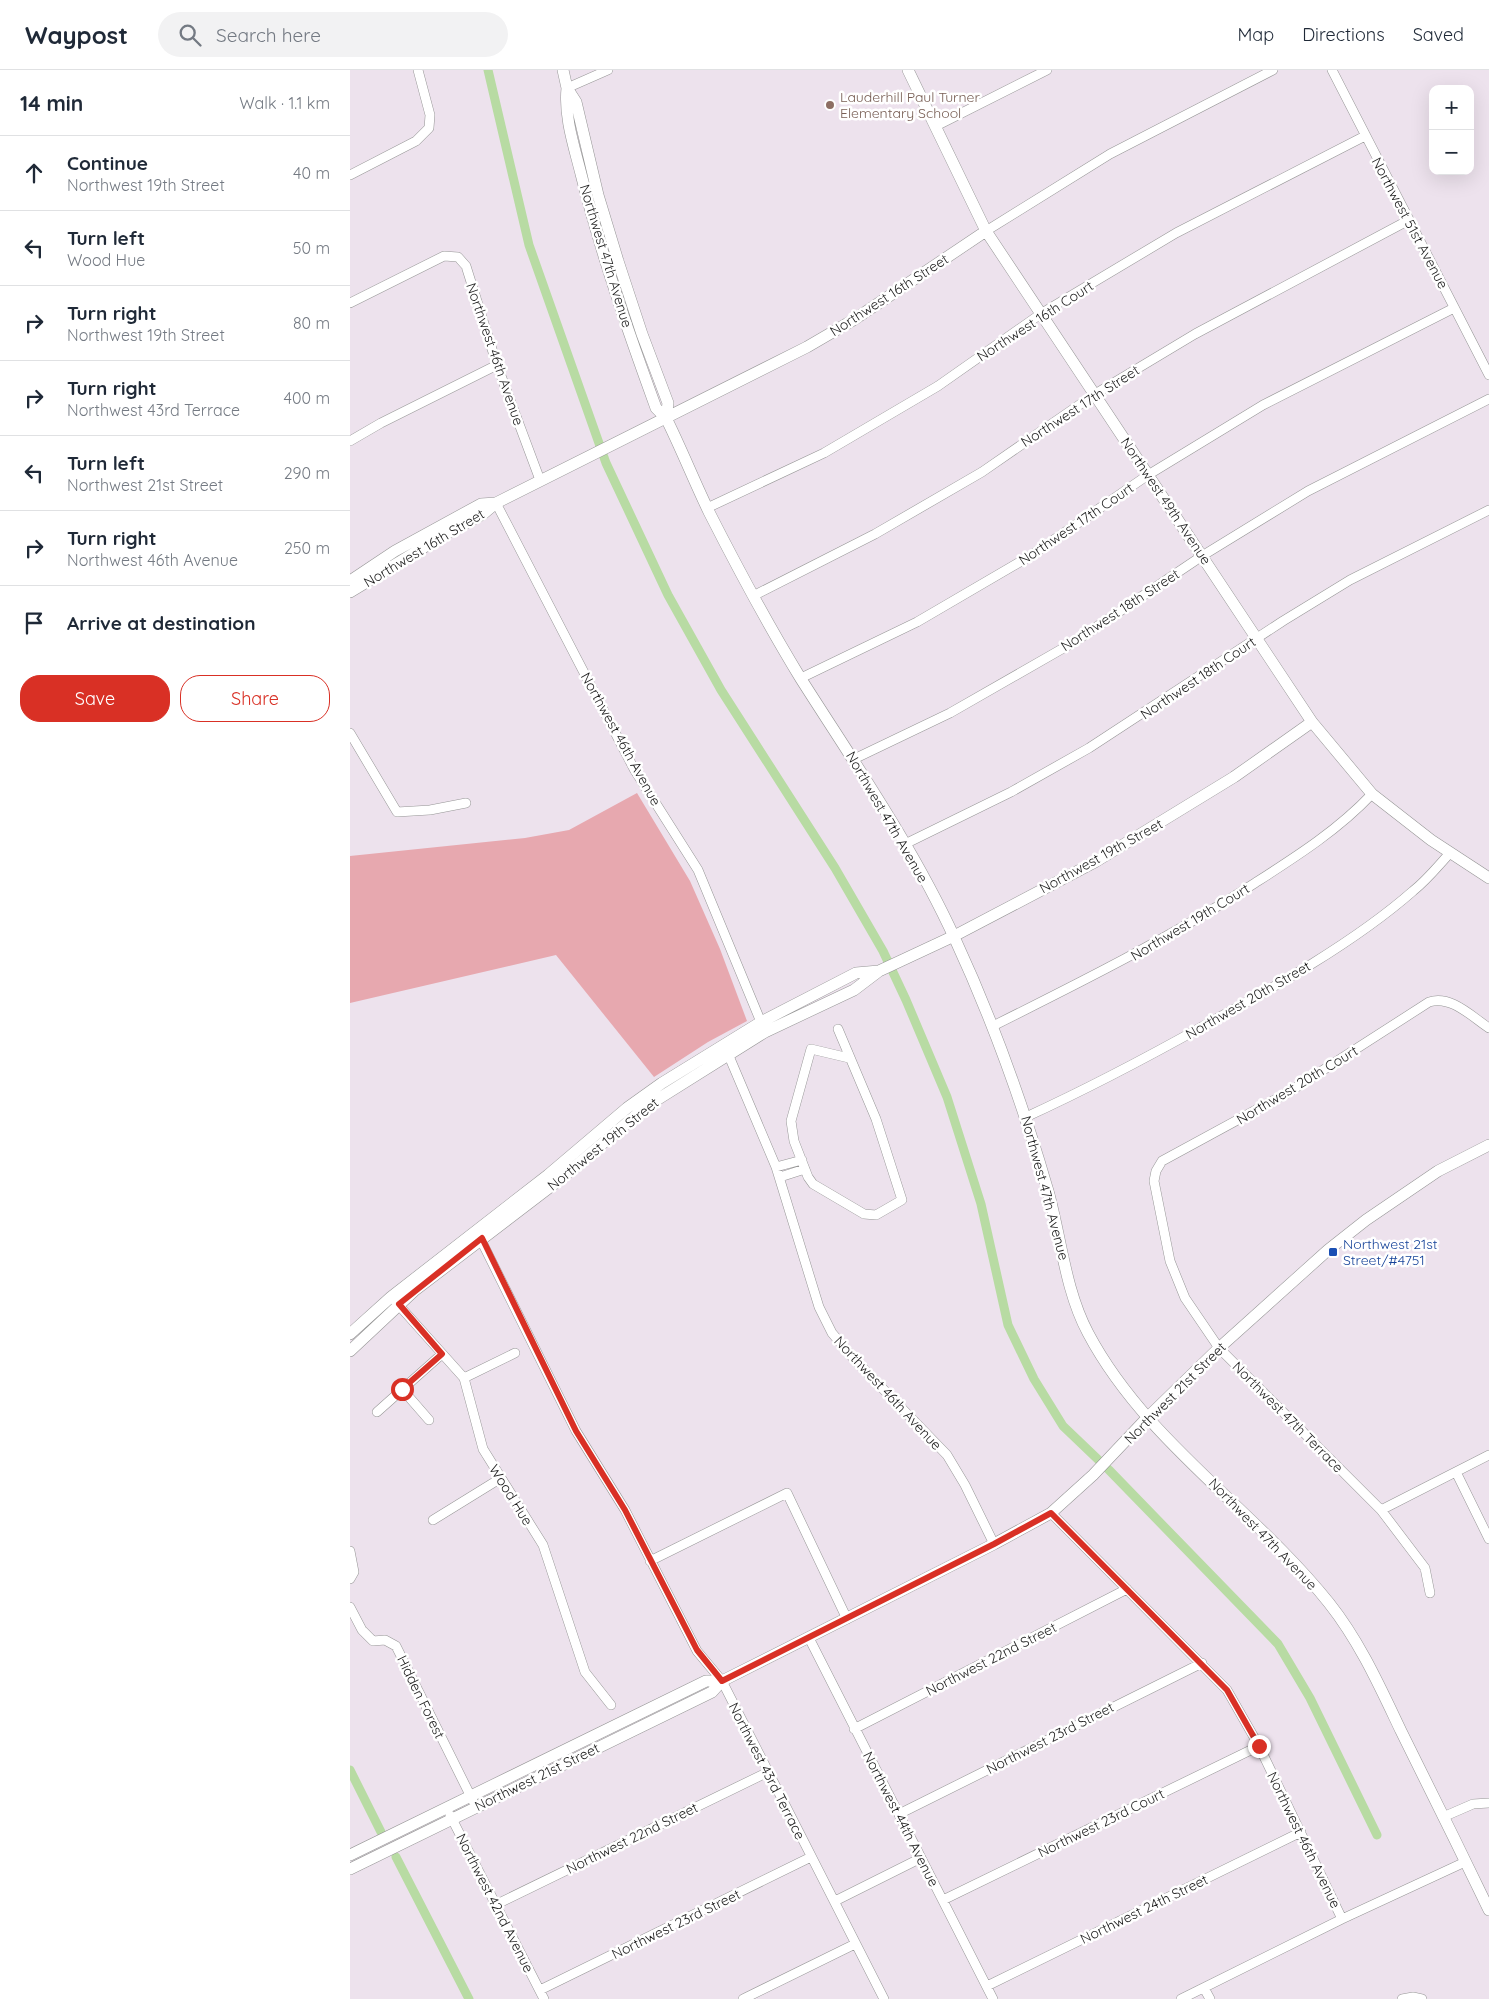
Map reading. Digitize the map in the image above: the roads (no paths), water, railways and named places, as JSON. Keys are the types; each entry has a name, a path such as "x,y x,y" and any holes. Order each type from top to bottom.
{"street":[{"path":"350,175 416,141 429,128 430,115 418,70"},
{"name":"Northwest 47th Avenue","path":"563,70 567,88 566,105 581,149 606,265 636,336 656,408 666,418 708,508 753,596 801,678 906,844 954,936 993,1026 1026,1117 1049,1196 1073,1292 1086,1330 1114,1376 1147,1418 1306,1575 1338,1615 1375,1677 1489,1910"},
{"path":"567,88 608,70"},
{"name":"Northwest 49th Avenue","path":"908,70 986,230 1312,722 1372,794 1450,853 1489,878"},
{"path":"936,126 1047,70"},
{"name":"Northwest 16th Street","path":"350,592 401,560 482,514 496,502 814,343 854,319 986,230 1110,154 1273,70"},
{"name":"Northwest 51st Avenue","path":"1332,70 1489,375"},
{"name":"Northwest 16th Court","path":"708,508 824,453 938,386 1042,313 1176,233 1365,136"},
{"name":"Northwest 17th Street","path":"753,596 875,534 982,472 1095,394 1195,334 1409,220"},
{"name":"Northwest 46th Avenue","path":"350,303 444,256 458,258 466,266 496,366 540,480"},
{"name":"Northwest 17th Court","path":"801,678 917,622 1030,556 1148,475 1263,405 1454,308"},
{"path":"350,441 381,423 496,366"},
{"name":"Northwest 18th Street","path":"854,759 950,713 1074,642 1202,556 1308,491 1489,399"},
{"name":"Northwest 16th Street","path":"350,581 394,551 481,504 496,502"},
{"name":"Northwest 46th Avenue","path":"496,502 634,769 698,870 763,1027"},
{"name":"Northwest 18th Court","path":"906,844 1010,792 1089,748 1257,638 1361,574 1489,510"},
{"name":"Northwest 19th Street","path":"350,1334 395,1301 478,1234 558,1181 644,1102 726,1049 763,1027 854,990 879,971 954,936 1126,845 1234,777 1312,722"},
{"path":"350,733 397,812 430,810 466,803"},
{"name":"Northwest 19th Court","path":"993,1026 1121,963 1197,920 1284,864 1348,819 1372,794"},
{"name":"Northwest 20th Street","path":"1026,1117 1130,1067 1253,999 1317,960 1414,891 1450,853"},
{"name":"Northwest 20th Court","path":"1156,1171 1162,1161 1289,1092 1429,1002 1438,999 1450,1002 1489,1028"},
{"path":"838,1029 876,1120 902,1200 876,1215 864,1214 813,1184 794,1141 791,1121 810,1049 849,1058"},
{"name":"Northwest 46th Avenue","path":"726,1049 780,1177 820,1307 832,1332 854,1359 947,1455 965,1485 994,1544"},
{"name":"Northwest 21st Street","path":"350,1869 712,1692 722,1681 994,1544 1051,1513 1093,1475 1147,1418 1277,1294 1366,1220 1438,1171 1489,1145"},
{"path":"776,1167 803,1164"},
{"path":"780,1177 803,1164"},
{"name":"Northwest 47th Terrace","path":"1156,1171 1154,1181 1170,1261 1186,1298 1219,1348 1381,1510 1425,1568 1430,1593"},
{"name":"Northwest 43rd Terrace","path":"478,1234 576,1431 625,1510 697,1650 722,1681 884,1999"},
{"name":"Northwest 19th Street","path":"350,1352 395,1301"},
{"name":"Wood Hue","path":"395,1301 464,1378 483,1449 548,1557 585,1672 611,1705"},
{"path":"464,1378 516,1353"},
{"path":"377,1412 442,1354"},
{"path":"402,1389 429,1420"},
{"path":"1381,1510 1489,1455"},
{"path":"1456,1472 1489,1539"},
{"path":"433,1520 501,1478"},
{"path":"650,1561 787,1493 847,1619"},
{"name":"Northwest 46th Avenue","path":"1051,1513 1227,1690 1259,1746 1342,1919"},
{"path":"350,1551 354,1572 350,1579"},
{"name":"Northwest 22nd Street","path":"854,1729 1127,1589"},
{"name":"Hidden Forest","path":"350,1607 362,1630 373,1641 385,1640 396,1646 476,1808"},
{"name":"Northwest 44th Avenue","path":"809,1638 993,1999"},
{"name":"Northwest 23rd Street","path":"899,1814 1202,1663"},
{"name":"Northwest 21st Street","path":"350,1855 706,1681 722,1681"},
{"name":"Northwest 23rd Court","path":"943,1900 1259,1746"},
{"name":"Northwest 22nd Street","path":"495,1905 768,1772"},
{"path":"1444,1817 1473,1804 1489,1802"},
{"name":"Northwest 42nd Avenue","path":"446,1808 542,1995"},
{"name":"Northwest 24th Street","path":"987,1986 1301,1832"},
{"name":"Northwest 23rd Street","path":"542,1995 811,1857"},
{"path":"835,1901 921,1858"},
{"path":"1181,1999 1342,1919 1465,1862"},
{"path":"743,1999 855,1944"},
{"path":"1204,1988 1210,1999"},
{"path":"1402,1999 1421,1998"}],"waterway":[{"path":"488,70 529,245 606,463 668,595 721,690 835,868 883,951 906,1000 947,1097 981,1204 1008,1325 1034,1379 1063,1426 1109,1470 1278,1644 1310,1698 1377,1835"},
{"path":"350,1770 381,1832"},
{"path":"396,1857 469,1999"}],"place":[{"name":"Lauderhill Paul Turner Elementary School","path":"830,105"},
{"name":"Northwest 21st Street/#4751","path":"1333,1252"}]}
